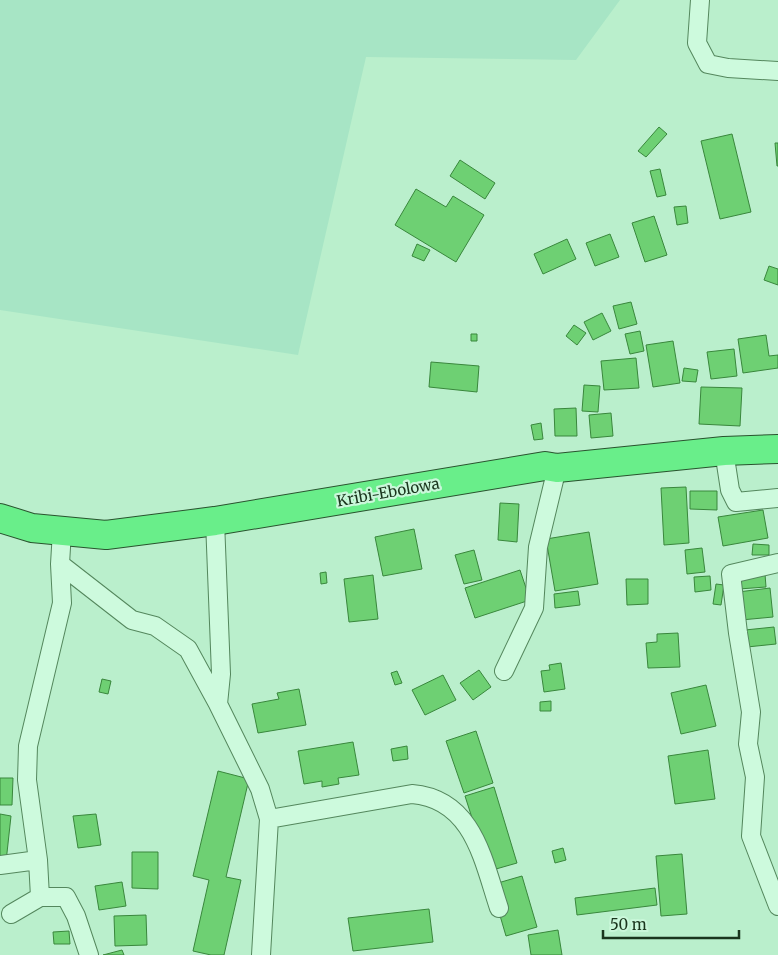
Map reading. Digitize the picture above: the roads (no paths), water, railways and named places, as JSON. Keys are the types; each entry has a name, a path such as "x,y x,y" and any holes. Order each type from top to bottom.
{"highway":[{"name":"Kribi-Ebolowa","path":"0,518 32,528 106,535 215,521 531,468 557,468 724,452 778,449"}],"street":[{"path":"700,0 697,42 708,64 728,68 778,71"},
{"path":"724,452 730,490 736,502 778,498"},
{"path":"504,671 534,608 538,547 557,468"},
{"path":"215,521 221,674 218,704"},
{"path":"40,896 38,860 27,780 28,746 62,603 60,564 62,530"},
{"path":"778,563 731,574 738,633 751,712 748,744 755,777 750,836 778,906"},
{"path":"60,564 132,620 155,626 188,649 218,704 260,790 268,819 261,955"},
{"path":"268,819 412,794 428,795 447,806 466,823 478,843 499,908"},
{"path":"0,865 38,860"},
{"path":"11,914 40,896 66,897 76,916 89,955"}]}
